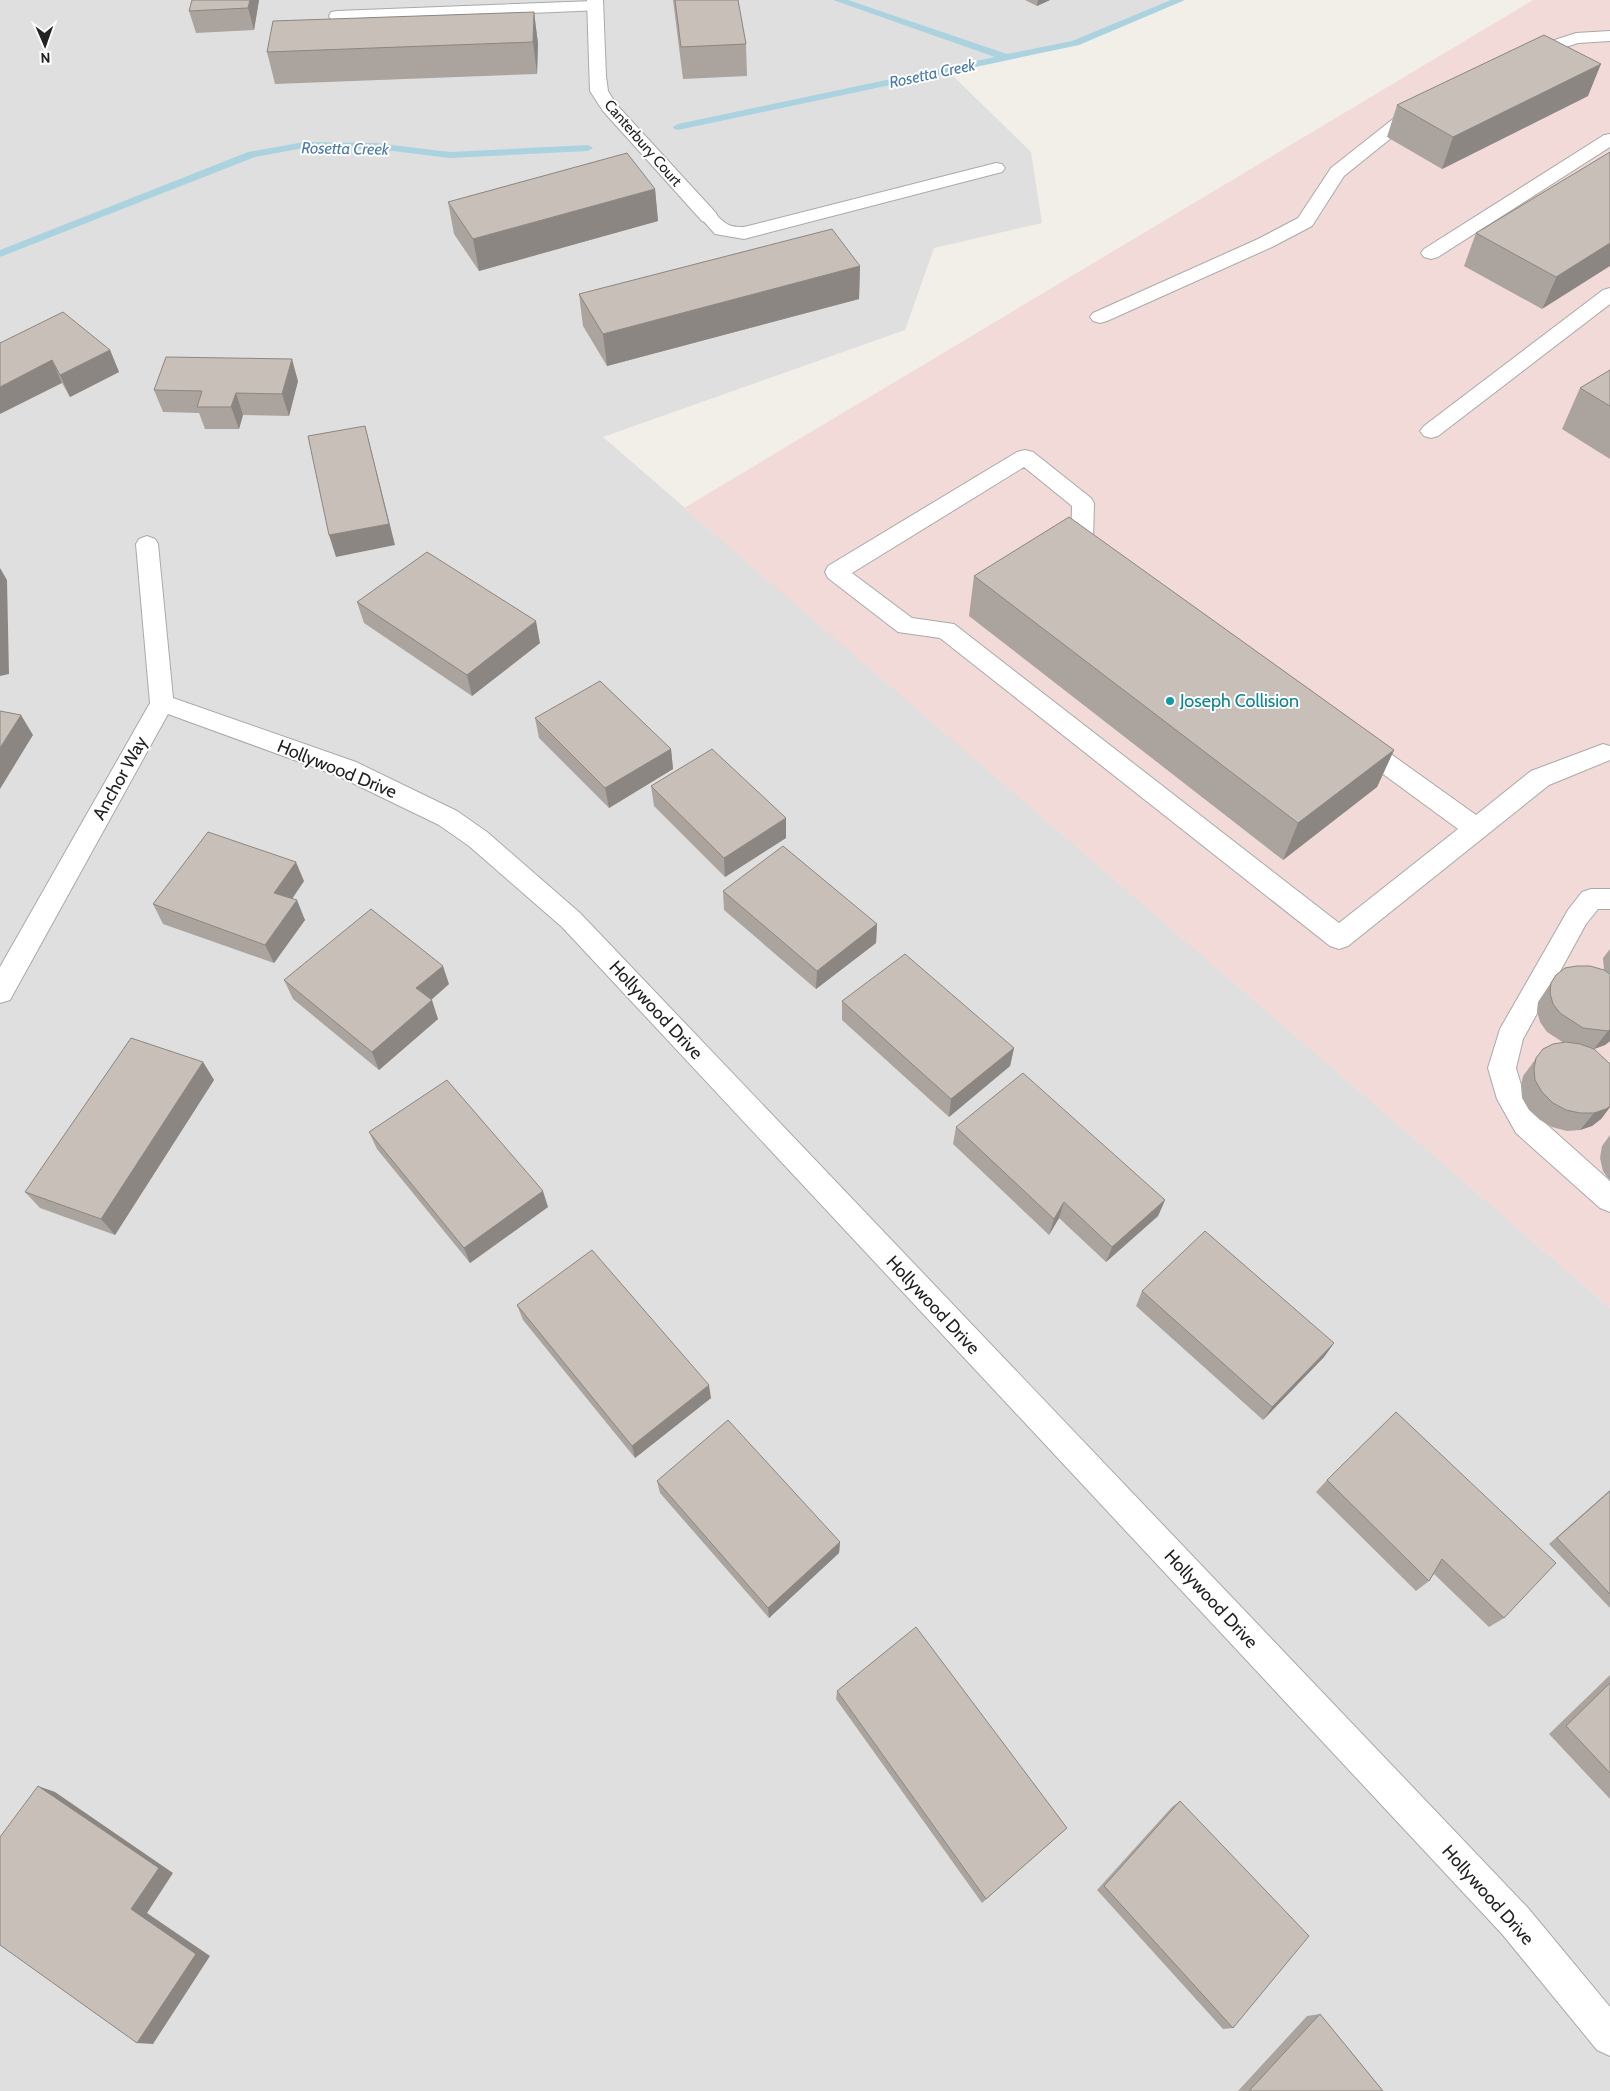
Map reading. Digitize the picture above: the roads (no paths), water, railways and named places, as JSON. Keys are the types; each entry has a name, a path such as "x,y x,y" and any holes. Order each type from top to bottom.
{"street":[{"path":"337,16 595,3"},
{"name":"Canterbury Court","path":"595,3 599,91 608,107 722,230 744,233 996,168"},
{"path":"1514,60 1576,38 1610,36"},
{"path":"1100,317 1265,243 1305,222 1337,172 1399,123 1440,101"},
{"path":"1431,253 1610,139"},
{"path":"1431,431 1610,294"},
{"path":"1114,567 1082,544 1082,502 1025,457 836,572 906,626 946,630 1339,938 1540,778 1608,753"},
{"path":"147,544 162,704"},
{"name":"Anchor Way","path":"0,992 162,704"},
{"name":"Hollywood Drive","path":"162,704 347,769 448,818 478,839 571,920 1515,1921 1610,2037"},
{"path":"1339,730 1476,829"},
{"path":"1610,899 1591,899 1577,917 1510,1037 1502,1068 1511,1099 1526,1124 1610,1199"}],"waterway":[{"path":"838,0 1007,57"},
{"name":"Rosetta Creek","path":"1007,57 1075,43 1180,0"},
{"name":"Rosetta Creek","path":"678,127 1007,57"},
{"name":"Rosetta Creek","path":"0,254 252,154 304,145 376,146 450,155 588,148"}],"place":[{"name":"Joseph Collision","path":"1170,701"}]}
